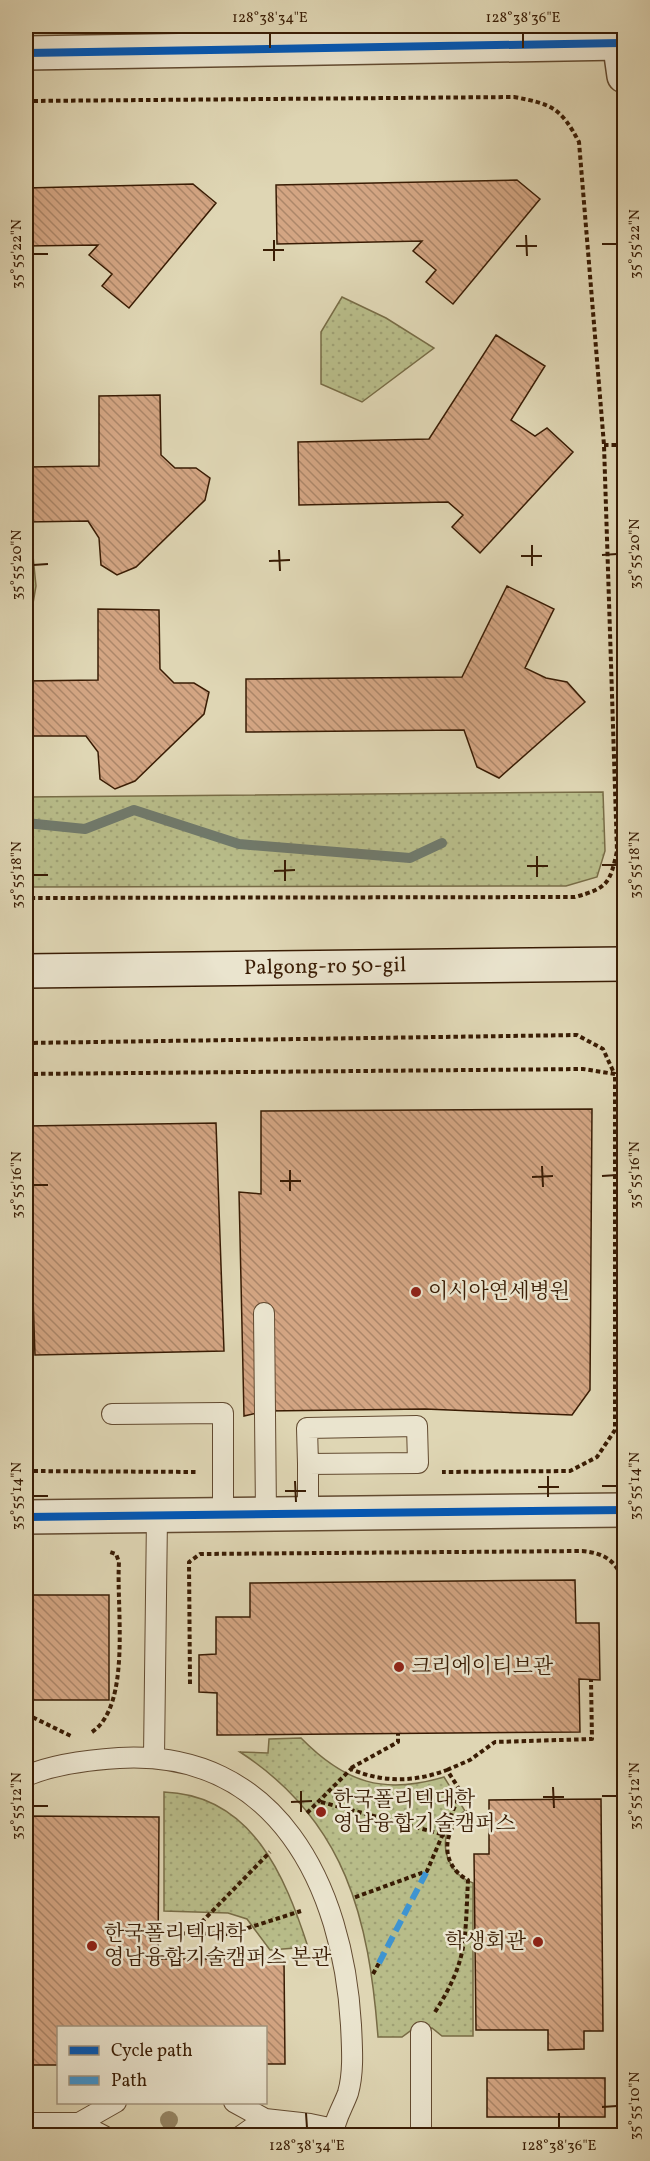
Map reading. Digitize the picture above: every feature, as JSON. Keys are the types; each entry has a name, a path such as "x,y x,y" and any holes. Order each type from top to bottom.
{"street":[{"path":"26,53 619,34 624,76"},
{"name":"Palgong-ro 50-gil","path":"26,971 624,964"},
{"path":"26,1517 624,1510"}],"lane":[{"path":"264,1313 266,1515"},
{"path":"112,1414 223,1413 223,1516"},
{"path":"308,1464 418,1462 417,1426 307,1428 308,1514"},
{"path":"154,1757 157,1516"},
{"path":"26,1776 81,1762 154,1757 206,1769 243,1787 281,1821 309,1862 321,1888 340,1944 351,2040 350,2084 334,2132 309,2124 265,2120 236,2104"},
{"path":"421,2032 421,2136"},
{"path":"79,2123 114,2104"},
{"path":"241,2136 265,2120"},
{"path":"26,2123 79,2123 104,2136"}],"path":[{"path":"26,101 514,97 542,102 566,117 579,142 604,445 617,851 612,874 599,891 575,897 26,898"},
{"path":"604,445 624,445"},
{"path":"26,1043 577,1035 603,1049 615,1074 615,1430 597,1457 570,1471 440,1472"},
{"path":"26,1074 583,1069 615,1074"},
{"path":"85,1737 106,1720 117,1695 119,1562 116,1554 107,1551"},
{"path":"190,1684 189,1562 200,1554 582,1551 610,1559 617,1565 624,1582"},
{"path":"351,1769 379,1778 419,1779 470,1760 495,1742 592,1739 591,1680"},
{"path":"26,1714 76,1740 66,1742"},
{"path":"305,1815 321,1802 351,1769 398,1742 398,1733"},
{"path":"346,1900 427,1871 445,1835 461,1792 447,1770"},
{"path":"321,1802 445,1835"},
{"path":"421,2032 450,1988 464,1953 468,1880 461,1876 449,1859 445,1835 456,1821 471,1810"},
{"path":"191,1934 275,1847"},
{"path":"159,1933 237,1933 304,1910 301,1901"}],"green space":[{"path":"342,297 386,318 434,348 362,402 321,384 321,332"},
{"path":"26,546 32,546 36,586 31,615 26,615"},
{"path":"603,792 605,851 597,877 566,886 26,887 26,797"},
{"path":"301,1738 333,1766 366,1781 403,1785 444,1777 465,1811 449,1828 446,1850 454,1870 473,1883 473,2036 442,2036 432,2028 413,2029 402,2037 378,2037 368,1952 345,1876 328,1841 305,1809 276,1779 240,1752 268,1753 269,1739"},
{"path":"164,1792 195,1797 220,1808 242,1824 260,1844 276,1868 308,1947 270,1950 247,1919 228,1913 164,1911"}],"building":[{"path":"517,180 540,199 453,304 426,282 436,270 413,251 422,241 277,244 276,185"},
{"path":"193,184 216,203 129,308 102,286 112,274 89,255 98,245 26,246 26,188"},
{"path":"496,335 545,366 511,420 535,436 547,428 573,452 480,553 452,527 463,515 448,502 299,505 298,442 429,439"},
{"path":"160,395 161,455 175,468 196,468 210,478 205,500 136,567 117,575 101,565 99,538 88,521 26,522 26,467 99,466 99,396"},
{"path":"507,586 554,609 525,668 546,678 567,682 585,702 499,778 477,767 464,730 246,732 246,679 462,677"},
{"path":"98,609 159,610 160,669 174,683 194,683 209,692 204,714 135,781 115,789 100,779 98,752 86,736 26,736 26,681 98,680"},
{"name":"이시아연세병원","path":"592,1109 590,1390 572,1415 425,1409 266,1411 244,1416 239,1192 261,1194 261,1111"},
{"path":"216,1123 224,1351 35,1355 27,1126"},
{"name":"크리에이티브관","path":"575,1580 576,1623 599,1623 600,1680 579,1679 580,1732 217,1735 217,1693 199,1692 199,1655 216,1654 216,1617 250,1617 250,1583"},
{"path":"26,1595 109,1595 109,1700 26,1700"},
{"name":"학생회관","path":"601,1799 603,2031 584,2031 584,2049 548,2050 548,2030 476,2030 474,1854 489,1854 489,1800"},
{"name":"한국폴리텍대학 영남융합기술캠퍼스 본관","path":"26,1816 159,1817 158,1959 284,1959 285,2064 267,2064 267,2026 57,2026 57,2065 26,2065"},
{"path":"487,2078 605,2078 605,2117 487,2117"}],"waterway":[{"path":"26,823 85,829 134,810 239,844 410,858 442,843"}],"marked path":[{"path":"379,1963 427,1871"}],"cycle path":[{"path":"26,53 621,43"},
{"path":"26,1517 624,1510"}],"place":[{"name":"이시아연세병원","path":"416,1292"},
{"name":"크리에이티브관","path":"399,1667"},
{"name":"한국폴리텍대학 영남융합기술캠퍼스","path":"321,1812"},
{"name":"학생회관","path":"538,1942"},
{"name":"한국폴리텍대학 영남융합기술캠퍼스 본관","path":"92,1946"}]}
